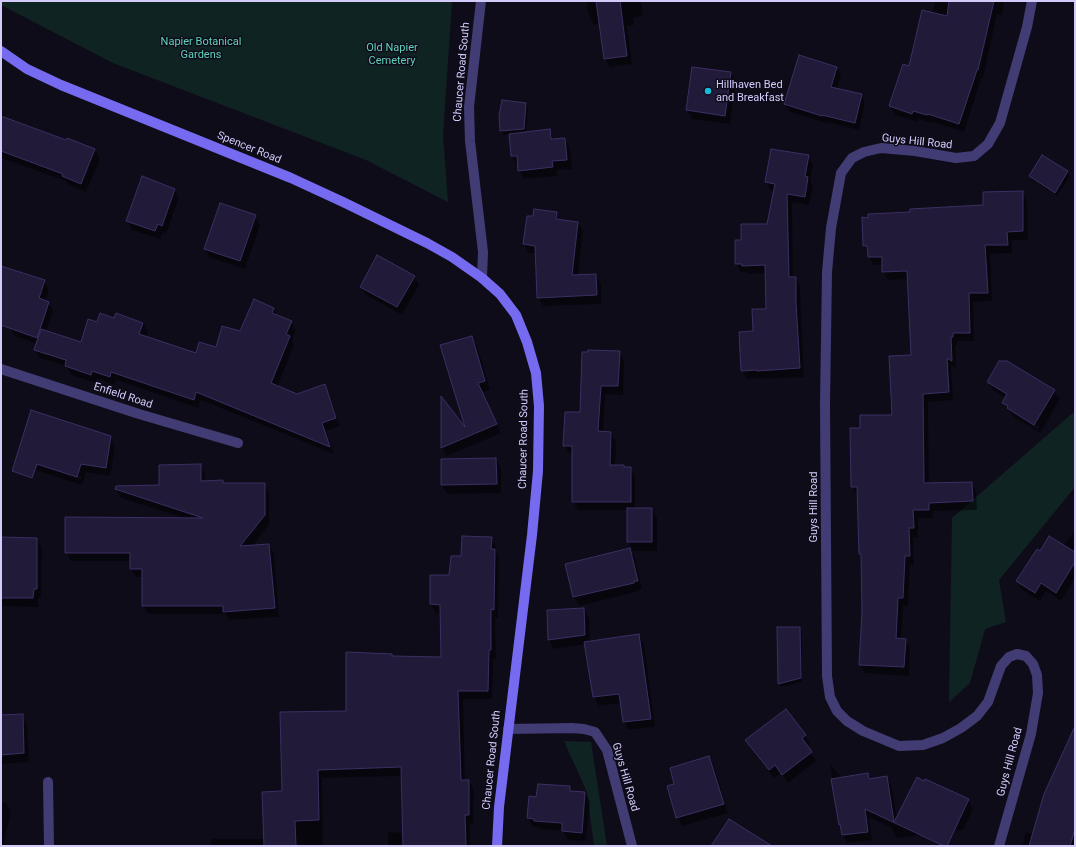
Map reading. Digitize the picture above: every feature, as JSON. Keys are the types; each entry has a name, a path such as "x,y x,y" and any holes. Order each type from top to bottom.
{"street":[{"name":"Chaucer Road South","path":"481,1 469,107 470,141 483,252 482,278 500,294 516,314 527,342 536,373 539,406 538,471 536,493 499,806 496,846"},
{"name":"Guys Hill Road","path":"999,846 1031,734 1038,693 1037,675 1033,664 1026,656 1017,654 1009,657 1001,666 988,702 977,716 961,728 943,738 923,745 899,746 862,731 847,721 837,711 830,697 827,668 825,404 827,272 831,228 841,173 852,158 864,152 881,148 915,151 956,158 974,156 988,144 1000,123 1027,27 1032,1"},
{"name":"Spencer Road","path":"1,51 27,69 61,85 235,155 356,207 427,243 482,278"},
{"name":"Enfield Road","path":"1,369 139,414 238,443"},
{"name":"Guys Hill Road","path":"508,729 572,728 595,732 607,750 632,846"},
{"path":"48,782 49,846"}],"green space":[{"name":"Napier Botanical Gardens","path":"1,1 452,1 443,135 448,202 366,160 113,63 1,5"},
{"path":"1075,411 1075,487 999,580 1006,622 985,629 970,683 949,702 952,518"},
{"path":"564,741 591,742 607,846 594,846 587,792"}],"building":[{"path":"596,1 620,1 627,56 604,59"},
{"path":"949,1 994,1 978,70 959,124 928,114 913,111 912,114 889,106 903,64 909,66 922,10 947,16"},
{"path":"799,55 837,67 831,87 862,94 855,123 822,116 784,104"},
{"name":"Hillhaven Bed and Breakfast","path":"692,67 731,72 725,116 686,110"},
{"path":"502,100 526,103 524,129 500,131 499,115"},
{"path":"1,116 95,149 81,184 62,176 63,174 1,151"},
{"path":"550,129 551,139 565,138 567,160 552,161 553,167 518,171 517,156 511,156 509,134"},
{"path":"771,149 809,155 805,176 808,177 805,197 787,194 789,277 796,277 800,368 741,371 739,332 753,331 752,309 766,309 765,265 742,266 742,264 735,264 735,240 741,240 741,224 767,224 775,184 765,182"},
{"path":"1042,155 1068,171 1055,193 1029,176"},
{"path":"142,176 175,189 162,226 158,224 155,231 126,221"},
{"path":"1023,191 1023,231 1007,232 1008,245 985,245 988,293 969,293 970,333 953,333 953,337 951,337 952,361 947,358 949,392 923,394 924,483 972,482 973,501 929,503 929,510 913,510 914,528 909,528 910,556 905,556 903,598 898,598 896,638 906,639 904,667 859,665 862,611 861,554 859,554 857,487 851,487 850,428 860,428 860,415 892,415 889,356 911,355 907,271 882,272 882,257 868,257 867,246 863,246 862,217 868,218 868,214 910,212 910,209 983,205 983,192"},
{"path":"220,203 256,215 240,261 204,249"},
{"path":"534,209 557,212 556,219 578,222 572,275 596,274 597,295 537,298 535,246 523,244 527,216 533,216"},
{"path":"377,255 415,276 397,307 360,287"},
{"path":"1,266 45,280 39,298 49,302 37,338 1,325"},
{"path":"254,299 274,308 272,313 292,321 286,334 290,336 271,383 297,394 325,384 336,418 322,423 330,447 196,392 194,400 111,372 110,377 92,371 91,375 65,366 66,360 34,350 41,329 81,342 88,319 97,322 100,313 114,318 116,313 143,323 139,334 196,353 199,342 216,347 222,326 240,331"},
{"path":"472,336 485,381 478,383 497,424 441,448 441,396 465,427 440,345"},
{"path":"588,350 620,351 618,386 601,386 598,431 611,432 610,465 624,465 624,467 631,467 631,502 572,502 572,446 563,446 565,412 580,412 582,352 588,352"},
{"path":"999,361 1007,361 1055,390 1034,425 1007,408 1008,406 1002,403 1007,394 987,382"},
{"path":"31,410 111,436 106,468 81,464 77,477 37,464 32,478 12,471"},
{"path":"496,458 497,484 441,485 441,459"},
{"path":"201,464 201,481 223,480 223,483 265,483 265,515 240,546 269,544 275,608 223,612 223,606 142,606 142,569 130,569 130,553 65,553 65,517 203,518 115,489 116,486 159,485 159,465"},
{"path":"627,508 652,508 652,542 627,542"},
{"path":"462,536 492,537 491,549 495,549 494,610 491,609 491,650 489,650 488,691 458,691 461,780 469,780 469,815 465,815 466,846 403,846 401,767 318,770 319,820 295,821 296,846 264,846 262,792 282,791 280,712 346,711 346,652 392,654 392,656 441,657 440,605 430,604 430,575 449,575 451,556 461,556"},
{"path":"1049,536 1075,552 1075,562 1056,593 1041,583 1035,593 1016,581 1037,549 1040,551"},
{"path":"1,537 37,538 37,589 34,589 33,598 1,598"},
{"path":"630,548 638,581 573,597 565,564"},
{"path":"584,608 585,635 548,640 547,610"},
{"path":"777,627 800,627 801,678 778,684"},
{"path":"639,634 651,719 623,722 619,694 593,697 584,642"},
{"path":"786,709 806,735 802,738 812,752 782,775 775,765 769,770 745,740"},
{"path":"23,714 24,753 1,755 1,715"},
{"path":"1075,726 1075,829 1070,846 1029,846 1044,794"},
{"path":"709,756 724,804 676,818 667,786 674,784 670,768"},
{"path":"868,773 869,779 887,776 894,822 917,777 924,781 925,779 969,799 947,846 944,846 865,809 868,832 842,835 831,779"},
{"path":"538,784 570,786 570,791 585,792 582,833 562,831 562,823 534,821 534,819 527,818 529,796 536,797"},
{"path":"729,819 772,846 711,846"}],"place":[{"name":"Hillhaven Bed and Breakfast","path":"708,91"}],"park label":[{"name":"Old Napier Cemetery","path":"392,54"}]}
